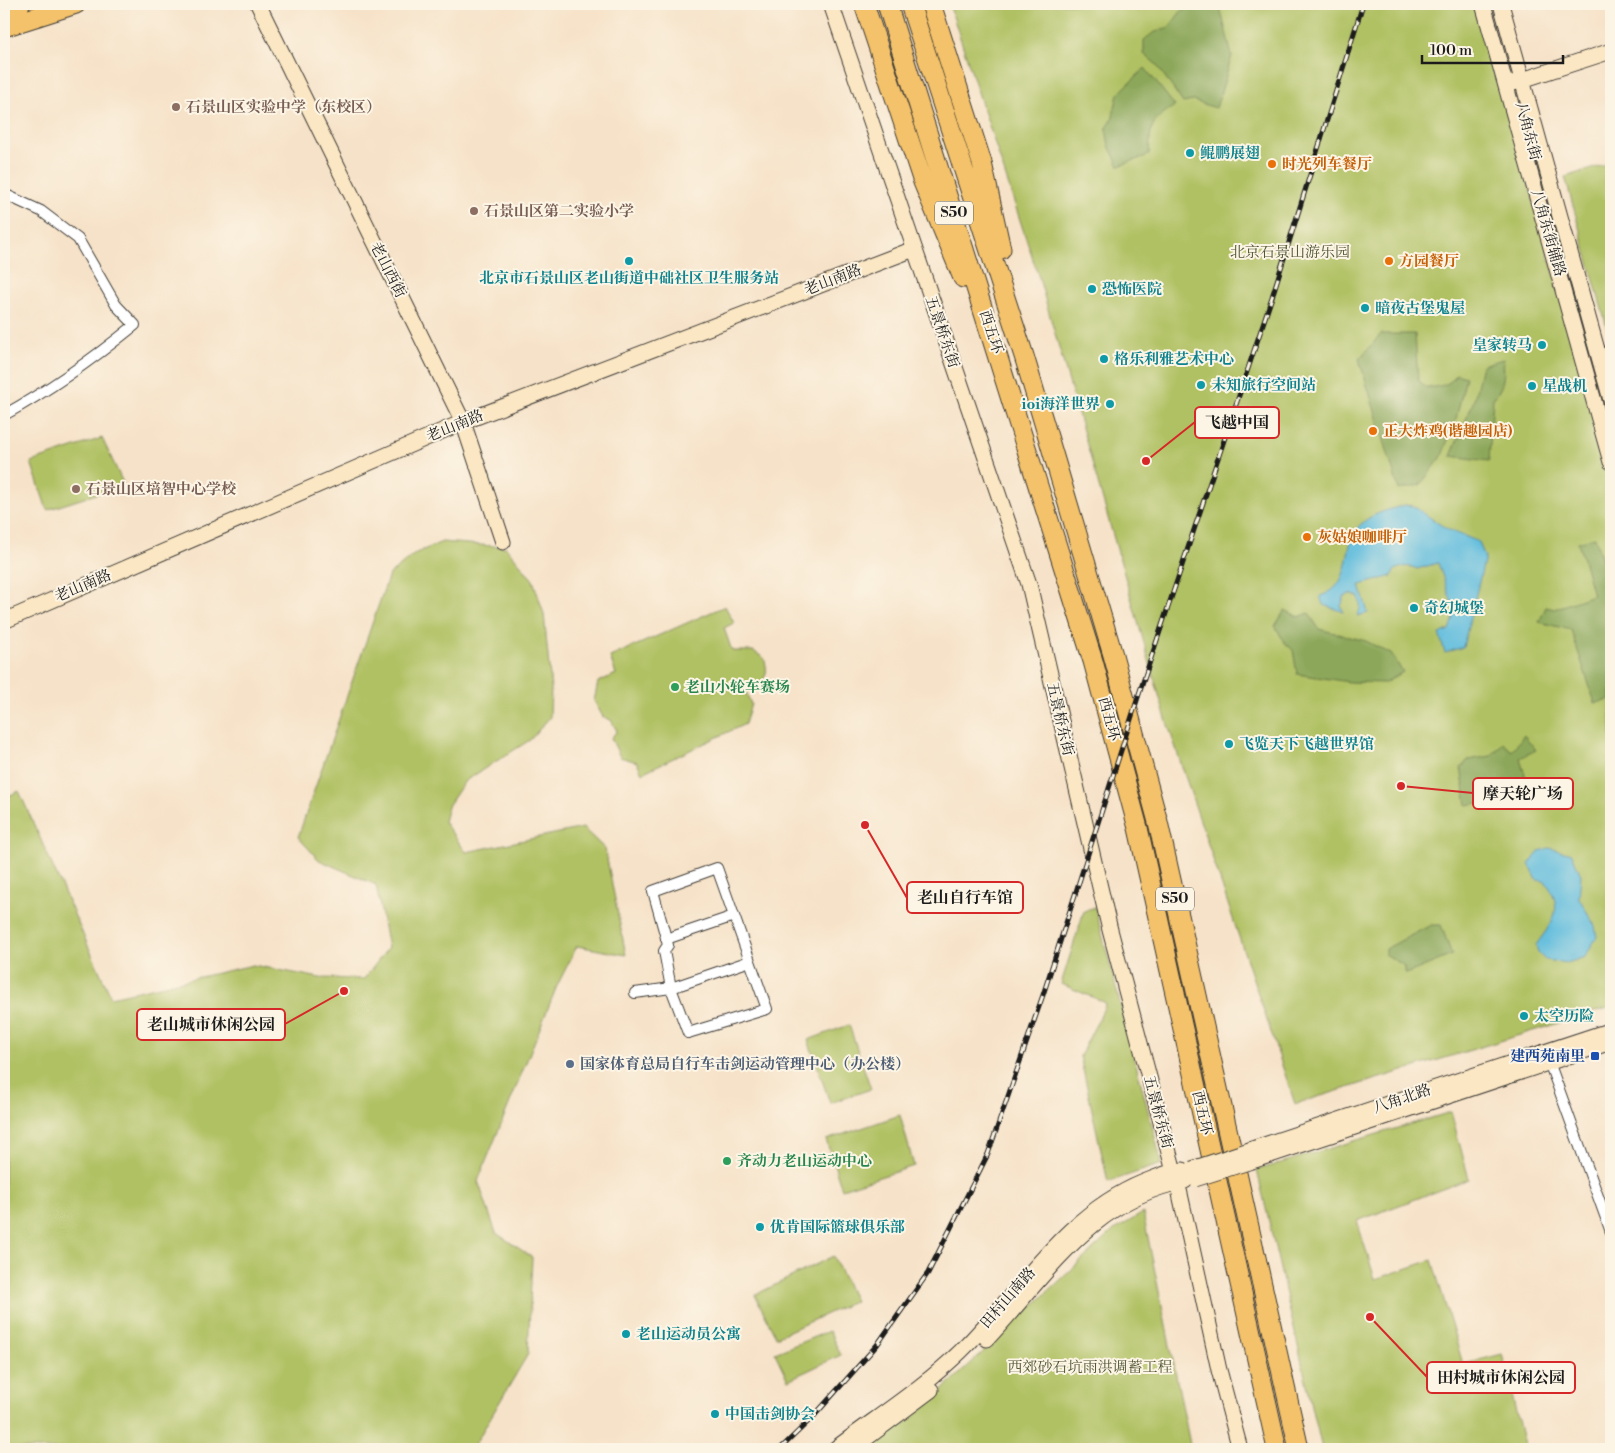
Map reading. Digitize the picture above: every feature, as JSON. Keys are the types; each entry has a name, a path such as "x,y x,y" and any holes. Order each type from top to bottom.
{"highway":[{"path":"4,9 20,4"},
{"path":"4,27 76,4"},
{"path":"864,4 923,182 1011,392"},
{"name":"西五环","path":"887,4 1011,392 1093,661 1138,828 1277,1449"},
{"name":"西五环","path":"910,4 1024,356 1113,655 1158,822 1299,1449"},
{"path":"931,4 982,162 1024,356"}],"main road":[{"name":"老山西街","path":"258,4 464,422 503,542"},
{"name":"五景桥东街","path":"831,4 1029,584 1110,930 1175,1177 1219,1370 1240,1449"},
{"name":"八角东街辅路","path":"1483,4 1514,82 1611,462"},
{"name":"八角东街","path":"1493,4 1611,431"},
{"name":"八角东街","path":"1501,4 1514,82 1611,400"},
{"path":"1514,82 1611,51"},
{"name":"老山南路","path":"4,621 464,422 914,249"},
{"name":"八角北路","path":"1258,1153 1611,1030"},
{"name":"八角北路","path":"1193,1174 1611,1042"},
{"name":"田村山南路","path":"835,1449 932,1378 987,1324 1048,1251 1099,1205 1124,1190 1193,1174"},
{"name":"田村山南路","path":"852,1449 942,1382 1014,1310 1075,1239 1103,1215 1128,1200 1175,1177"}],"street":[{"path":"4,194 41,211 78,239 116,305 135,325 89,362 46,391 4,415"},
{"path":"717,868 734,916 767,1009 688,1033 671,988 664,951 668,945 653,891 717,868"},
{"path":"666,939 734,916"},
{"path":"635,994 671,988 750,961"},
{"path":"1549,1062 1611,1232"}],"green space":[{"name":"北京石景山游乐园","path":"949,4 1473,4 1531,192 1611,476 1611,1007 1295,1104 1165,716 1039,278"},
{"path":"1201,5 1220,7 1232,56 1216,108 1193,101 1183,103 1157,65 1144,54 1144,40 1153,33 1169,27 1182,10"},
{"path":"1145,68 1175,106 1160,116 1153,125 1149,155 1119,166 1109,146 1106,129 1112,120 1118,94"},
{"path":"1611,163 1611,342 1565,177"},
{"path":"1381,334 1415,334 1418,380 1427,388 1448,383 1456,374 1466,377 1456,419 1441,458 1420,485 1399,490 1359,359"},
{"path":"1503,359 1503,380 1493,399 1489,461 1451,456 1474,400 1482,365"},
{"path":"102,438 124,485 47,510 31,462"},
{"path":"1595,537 1611,590 1611,700 1595,703 1571,630 1539,622 1546,607 1554,609 1593,595 1578,542"},
{"path":"442,542 506,547 533,580 544,614 551,688 550,717 530,740 465,781 448,806 444,822 466,852 583,828 605,849 626,955 577,946 557,986 478,1181 496,1233 532,1257 528,1354 472,1449 4,1449 4,798 19,791 111,997 253,965 320,978 364,979 388,948 376,885 319,860 298,837 389,575 416,553"},
{"name":"老山小轮车赛场","path":"725,606 734,623 724,628 732,651 753,651 764,658 766,665 764,679 746,692 751,704 745,724 642,773 637,762 620,757 611,738 617,731 611,720 603,717 594,701 598,682 616,674 610,657"},
{"path":"1285,610 1299,617 1309,613 1319,629 1366,641 1391,654 1403,672 1385,683 1349,682 1297,674 1293,650 1285,643 1275,626"},
{"path":"1524,735 1536,750 1520,758 1533,803 1513,805 1503,798 1467,805 1461,768 1468,760 1491,756 1503,743 1512,751"},
{"path":"1095,907 1162,1164 1108,1182 1080,1056 1105,1006 1104,1002 1061,984 1084,911"},
{"path":"1431,925 1441,925 1452,955 1406,974 1403,965 1385,954 1385,949"},
{"path":"849,1025 871,1089 830,1103 808,1040"},
{"path":"1451,1112 1469,1179 1357,1221 1375,1279 1432,1260 1463,1364 1502,1354 1525,1449 1322,1449 1257,1170"},
{"path":"900,1115 914,1166 842,1189 826,1140"},
{"name":"西郊砂石坑雨洪调蓄工程","path":"1143,1213 1191,1449 869,1449 910,1420 1113,1231"},
{"path":"833,1256 855,1301 776,1337 755,1295"},
{"path":"829,1331 841,1355 788,1380 775,1353"}],"water":[{"path":"1405,505 1413,506 1447,529 1479,542 1485,558 1463,647 1445,653 1439,634 1449,630 1455,612 1438,563 1417,569 1403,567 1394,571 1392,576 1360,585 1368,613 1357,616 1360,607 1359,597 1350,594 1344,597 1341,607 1344,612 1323,605 1320,596 1331,591 1338,584 1346,565 1350,544 1359,526 1375,515"},
{"path":"1549,848 1572,854 1581,875 1579,898 1595,926 1597,937 1585,957 1567,963 1545,960 1538,953 1536,945 1552,921 1556,907 1551,890 1545,881 1537,880 1529,864 1540,851"}],"railway":[{"path":"780,1449 814,1416 877,1345 928,1273 988,1154 1043,995 1140,691 1272,297 1363,4"}],"place":[{"name":"石景山区实验中学（东校区）","path":"176,107"},
{"name":"鲲鹏展翅","path":"1190,153"},
{"name":"时光列车餐厅","path":"1272,164"},
{"name":"石景山区第二实验小学","path":"474,211"},
{"name":"北京市石景山区老山街道中础社区卫生服务站","path":"629,261"},
{"name":"方园餐厅","path":"1389,261"},
{"name":"恐怖医院","path":"1092,289"},
{"name":"暗夜古堡鬼屋","path":"1365,308"},
{"name":"皇家转马","path":"1542,345"},
{"name":"格乐利雅艺术中心","path":"1104,359"},
{"name":"未知旅行空间站","path":"1201,385"},
{"name":"星战机","path":"1532,386"},
{"name":"ioi海洋世界","path":"1110,404"},
{"name":"正大炸鸡(谐趣园店)","path":"1373,431"},
{"name":"飞越中国","path":"1146,461"},
{"name":"石景山区培智中心学校","path":"76,489"},
{"name":"灰姑娘咖啡厅","path":"1307,537"},
{"name":"奇幻城堡","path":"1414,608"},
{"name":"老山小轮车赛场","path":"675,687"},
{"name":"飞览天下飞越世界馆","path":"1229,744"},
{"name":"摩天轮广场","path":"1401,786"},
{"name":"老山自行车馆","path":"865,825"},
{"name":"老山城市休闲公园","path":"344,991"},
{"name":"太空历险","path":"1524,1016"},
{"name":"建西苑南里","path":"1595,1056"},
{"name":"国家体育总局自行车击剑运动管理中心（办公楼）","path":"570,1064"},
{"name":"齐动力老山运动中心","path":"727,1161"},
{"name":"优肯国际篮球俱乐部","path":"760,1227"},
{"name":"田村城市休闲公园","path":"1370,1317"},
{"name":"老山运动员公寓","path":"626,1334"},
{"name":"中国击剑协会","path":"715,1414"}]}
